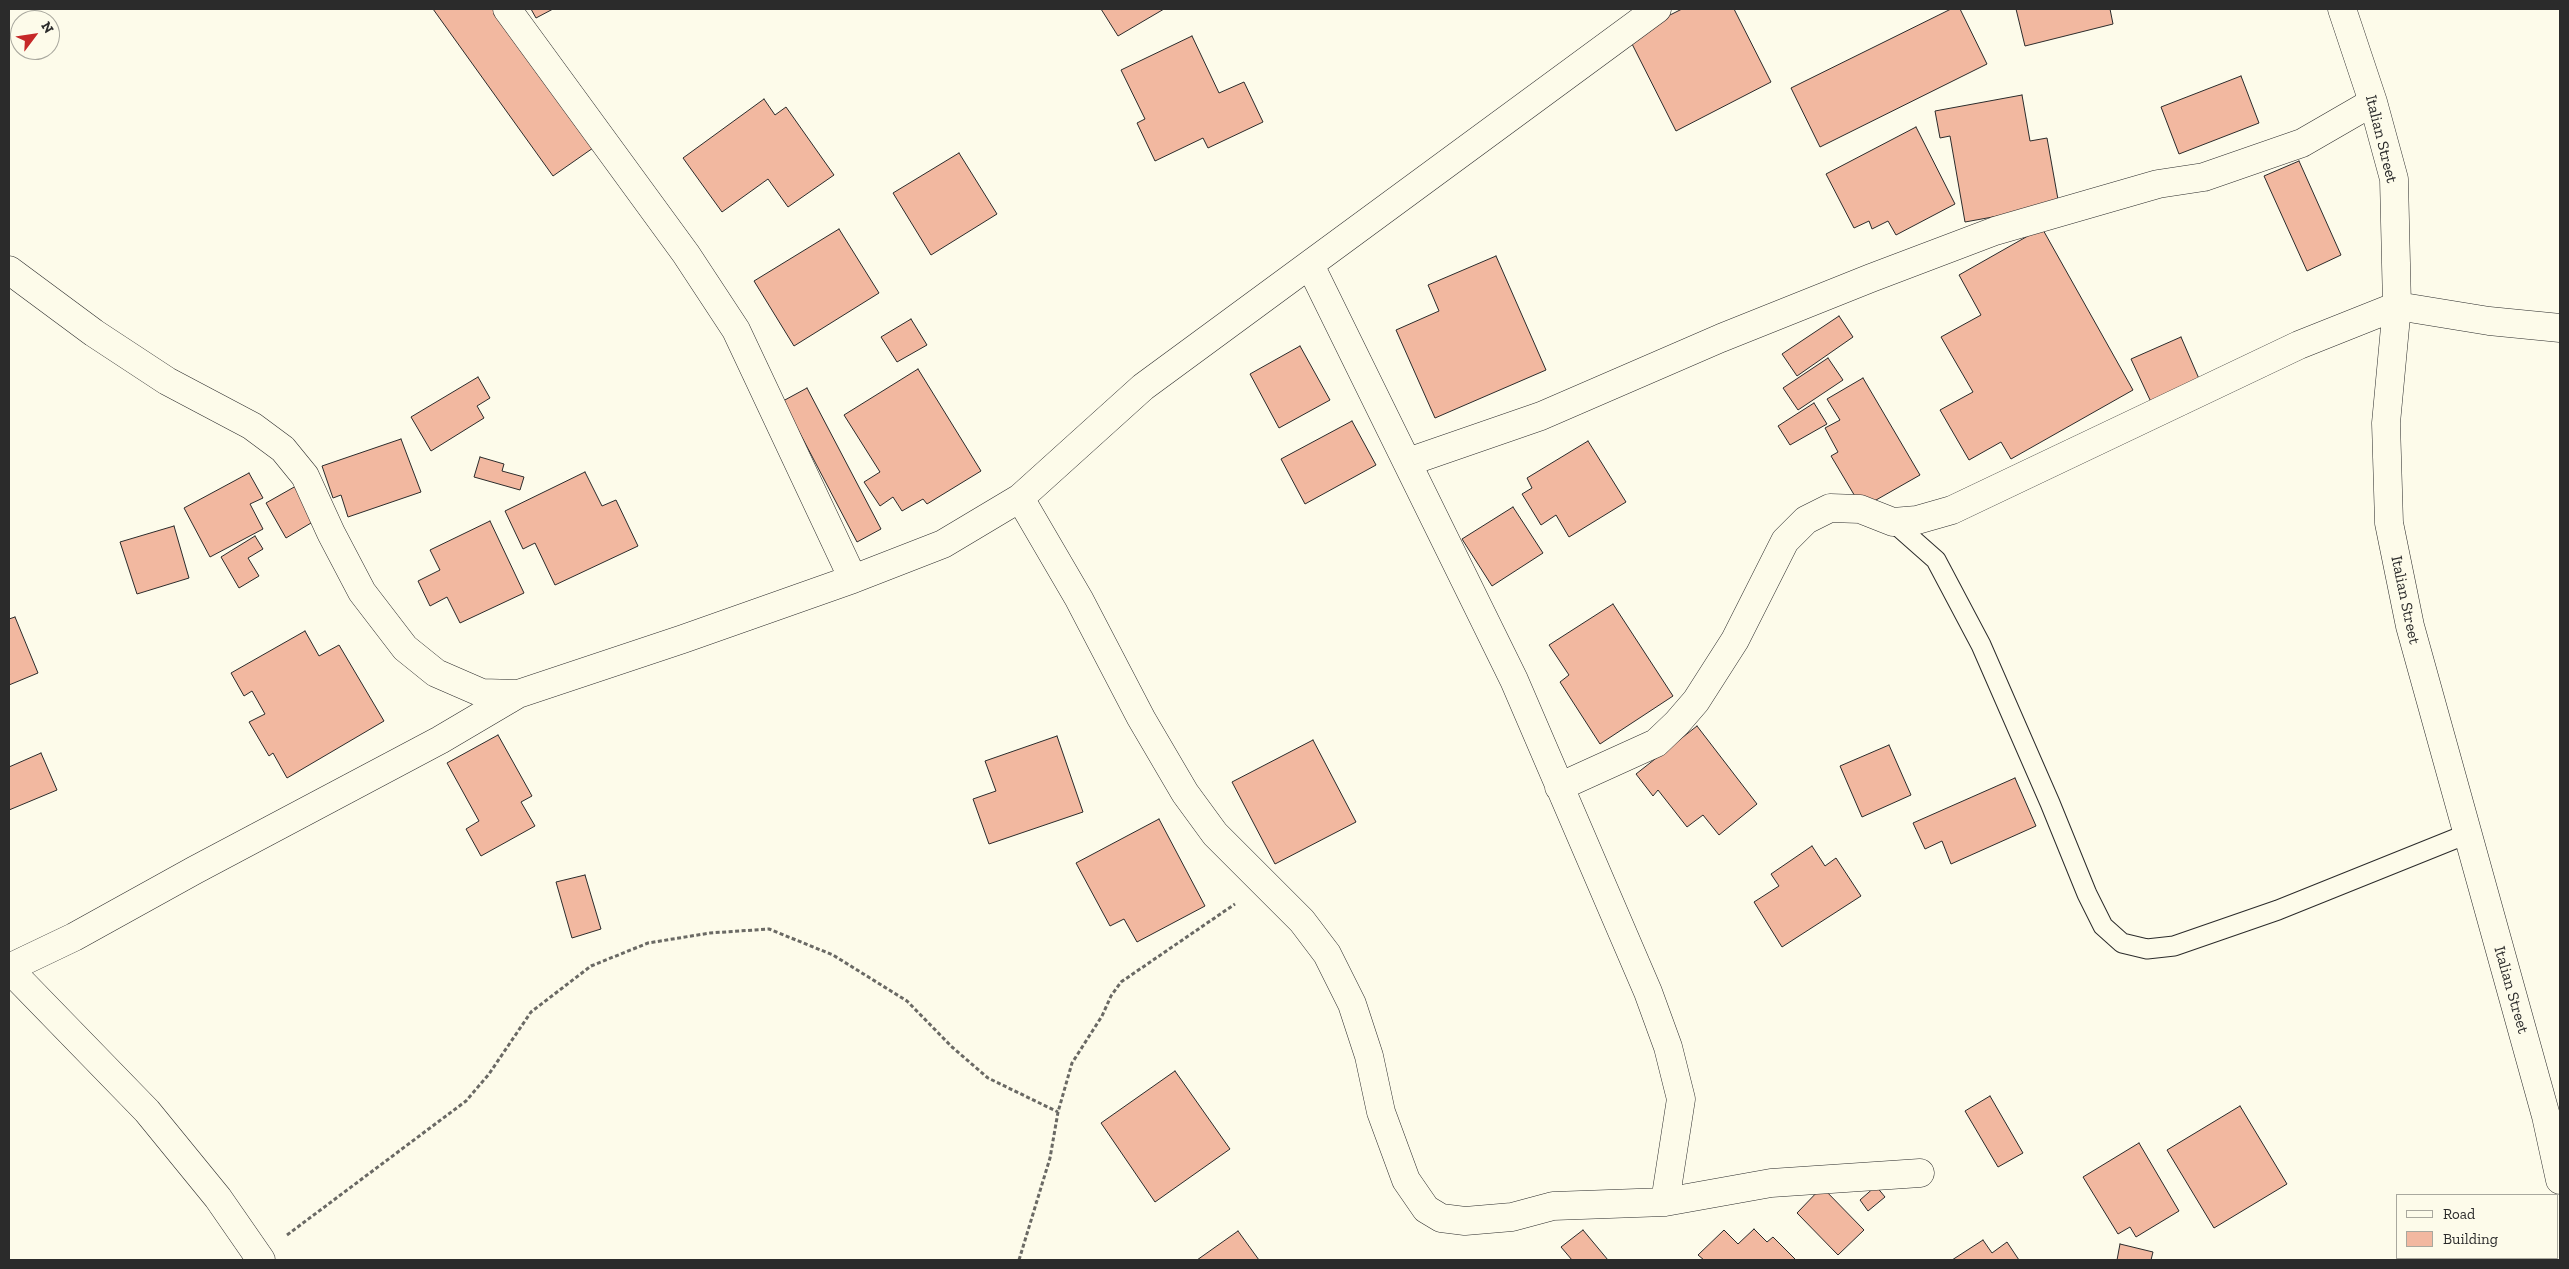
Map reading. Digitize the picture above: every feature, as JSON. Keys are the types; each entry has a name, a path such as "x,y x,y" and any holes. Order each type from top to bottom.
{"street":[{"path":"507,9 533,48 681,247 736,330 853,579"},
{"name":"Italian Street","path":"2342,9 2373,102 2394,179 2397,306 2386,423 2389,522 2410,626 2546,1116 2560,1180"},
{"path":"259,1258 218,1198 147,1111 9,968 74,937 195,870 415,754 518,694 684,640 853,579 943,544 1020,498 1143,387 1310,266 1640,13"},
{"path":"1408,462 1541,416 1730,334 1995,231 2158,184 2204,177 2302,143 2373,102"},
{"path":"1310,266 1514,680 1648,992 1668,1047 1681,1099 1665,1202"},
{"path":"9,270 94,333 167,381 252,426 283,449 305,476 331,534 362,592 405,648 436,673 482,693 518,694"},
{"path":"1559,787 1656,743 1677,724 1696,701 1735,640 1785,541 1806,520 1830,508 1860,509 1893,522 1917,520 1952,510 2299,345 2397,306 2488,322 2560,328"},
{"path":"1020,498 1079,599 1142,718 1185,792 1215,834 1266,882 1302,920 1327,954 1352,1004 1369,1056 1384,1120 1406,1180 1426,1209 1441,1218 1465,1221 1512,1217 1553,1206 1665,1202 1771,1183 1920,1173"}],"lane":[{"path":"1893,522 1936,560 1980,645 2050,803 2087,894 2103,926 2122,943 2147,949 2174,946 2278,910 2467,834"}],"path":[{"path":"1019,1260 1050,1158 1058,1112 1072,1064 1121,982 1266,882"},
{"path":"259,1258 466,1101 489,1074 531,1012 591,966 648,943 710,933 769,928 833,955 907,1001 952,1047 988,1078 1058,1112"}],"building":[{"path":"433,9 494,9 593,148 553,176"},
{"path":"531,9 553,9 536,18"},
{"path":"1101,9 1164,9 1118,36"},
{"path":"1682,9 1734,9 1771,82 1676,131 1628,36"},
{"path":"1951,9 1960,9 1987,64 1820,147 1791,88"},
{"path":"2016,9 2110,9 2113,24 2025,46"},
{"path":"1192,36 1219,93 1244,82 1263,122 1208,148 1203,138 1155,161 1137,123 1145,119 1121,70"},
{"path":"2241,76 2259,123 2179,154 2161,107"},
{"path":"2022,95 2030,141 2047,138 2059,205 1965,222 1950,136 1940,138 1935,111"},
{"path":"764,99 775,115 786,107 834,175 788,207 768,179 722,212 683,158"},
{"path":"1916,127 1955,204 1896,235 1888,221 1872,229 1869,221 1854,228 1826,174"},
{"path":"959,153 997,214 931,255 893,193"},
{"path":"2299,161 2341,255 2307,271 2264,176"},
{"path":"2042,228 2133,390 2011,459 2001,442 1969,460 1940,410 1973,392 1941,337 1981,315 1959,275"},
{"path":"839,229 879,293 794,346 754,281"},
{"path":"1496,256 1546,370 1435,418 1396,330 1439,311 1428,285"},
{"path":"1839,316 1853,337 1797,376 1782,354"},
{"path":"911,319 927,345 897,362 881,337"},
{"path":"2181,337 2200,381 2151,402 2131,359"},
{"path":"1300,346 1330,400 1279,428 1250,374"},
{"path":"1828,358 1843,380 1798,410 1783,388"},
{"path":"918,369 981,471 927,504 923,499 902,511 893,497 880,506 864,482 880,472 844,415"},
{"path":"478,377 490,398 477,406 484,418 431,451 411,417"},
{"path":"1863,378 1920,475 1862,508 1831,456 1838,452 1825,428 1840,420 1827,399"},
{"path":"807,388 881,529 857,542 783,401"},
{"path":"1814,403 1827,424 1790,445 1778,426"},
{"path":"1352,421 1376,465 1305,504 1281,459"},
{"path":"401,439 421,492 348,517 341,495 333,498 322,466"},
{"path":"1588,441 1626,502 1569,537 1556,515 1541,525 1522,494 1532,488 1527,478"},
{"path":"480,457 504,464 502,471 524,477 520,490 474,477"},
{"path":"585,472 602,506 616,500 638,546 555,585 535,543 523,549 505,511"},
{"path":"249,473 263,498 250,504 263,529 210,557 184,508"},
{"path":"296,486 316,520 286,538 266,503"},
{"path":"1513,507 1543,553 1492,586 1462,539"},
{"path":"490,521 524,593 460,623 447,597 430,606 418,581 440,570 430,550"},
{"path":"174,526 189,578 137,594 120,542"},
{"path":"255,536 263,549 248,558 259,576 239,588 221,557"},
{"path":"1613,604 1673,696 1600,744 1560,682 1569,675 1549,645"},
{"path":"15,617 38,673 9,685 9,619"},
{"path":"305,631 319,656 339,645 384,721 287,778 273,753 269,756 249,722 265,714 252,691 244,696 231,673"},
{"path":"1697,726 1757,804 1719,835 1703,815 1687,827 1658,790 1653,796 1636,774"},
{"path":"498,735 532,796 521,802 535,826 481,856 466,829 479,821 447,763"},
{"path":"1057,736 1083,812 989,844 973,799 996,791 985,761"},
{"path":"1313,740 1356,822 1275,864 1232,782"},
{"path":"1889,745 1911,795 1862,817 1840,766"},
{"path":"41,753 57,790 9,810 9,767"},
{"path":"2015,778 2036,826 1951,864 1942,841 1925,849 1913,823"},
{"path":"1159,819 1205,906 1137,942 1124,919 1110,926 1076,863"},
{"path":"1812,846 1825,866 1836,858 1861,896 1782,947 1754,902 1779,886 1771,874"},
{"path":"585,875 601,929 572,938 556,882"},
{"path":"1175,1071 1230,1149 1155,1202 1101,1123"},
{"path":"1990,1096 2023,1153 1998,1167 1965,1111"},
{"path":"2240,1106 2287,1184 2214,1228 2167,1150"},
{"path":"2139,1143 2179,1211 2136,1237 2130,1227 2118,1234 2083,1177"},
{"path":"1876,1186 1885,1197 1868,1211 1860,1200"},
{"path":"1822,1187 1864,1230 1838,1255 1797,1213"},
{"path":"1754,1229 1767,1242 1773,1237 1796,1260 1704,1260 1698,1255 1724,1230 1738,1244"},
{"path":"1583,1230 1608,1260 1572,1260 1561,1247"},
{"path":"1238,1231 1259,1260 1197,1260"},
{"path":"1983,1240 1992,1253 2007,1242 2019,1260 1952,1260"},
{"path":"2120,1244 2153,1252 2151,1260 2117,1260"}]}
